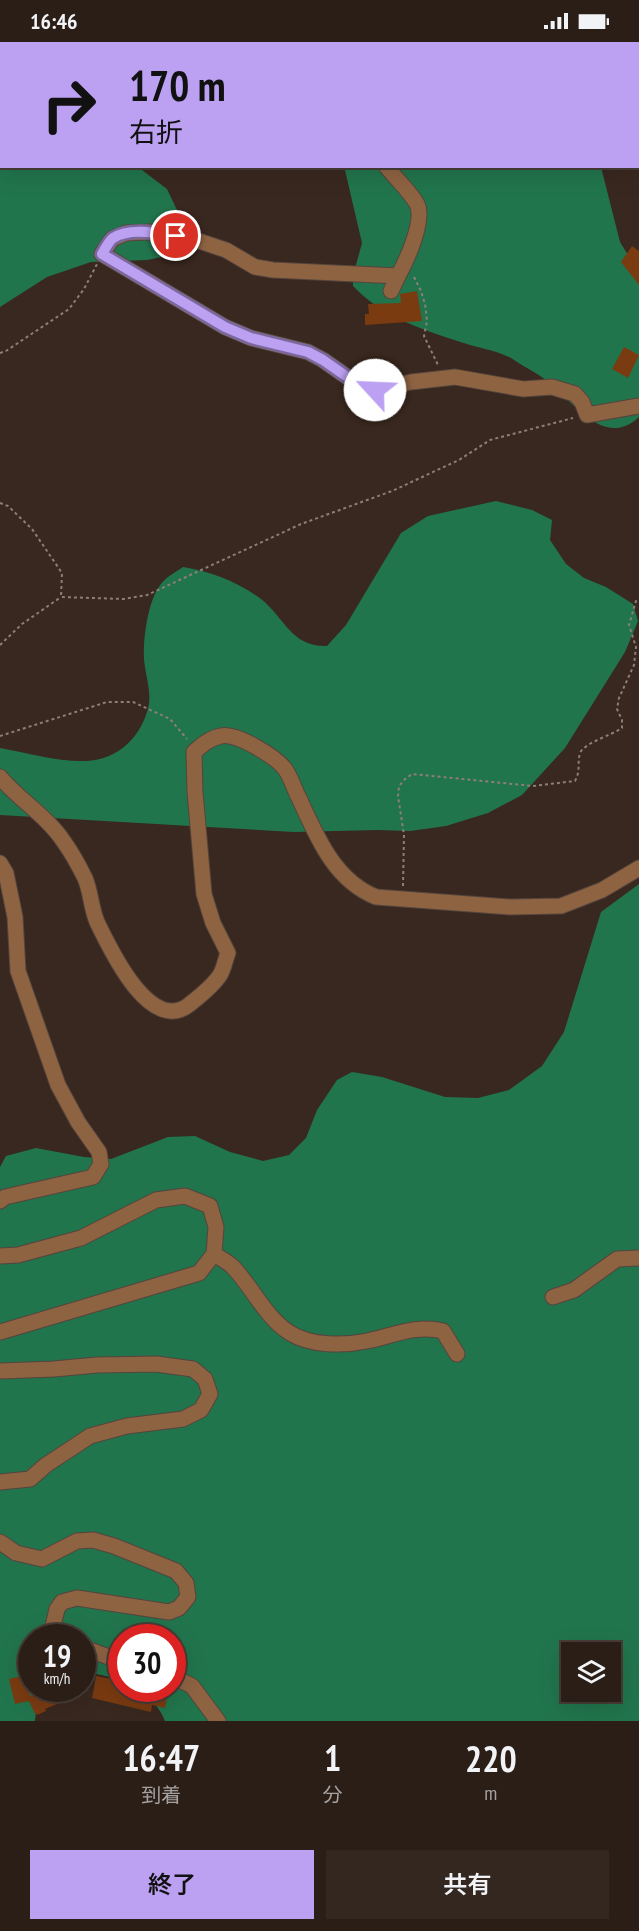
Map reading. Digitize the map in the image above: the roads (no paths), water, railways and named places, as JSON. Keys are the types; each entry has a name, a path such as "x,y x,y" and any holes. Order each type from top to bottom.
{"street":[{"path":"389,168 418,206 418,225 391,291"},
{"path":"401,270 273,270 255,267 226,250 194,239 150,232 126,233 112,239 102,254 225,327 251,338 308,352 363,388 375,390 411,382 455,377 523,389 552,387 575,394 582,402 587,415 639,406"},
{"path":"0,777 64,840 85,879 97,920 127,976 145,999 163,1011 182,1010 200,996 221,974 228,953 213,923 204,894 195,792 194,752 207,741 223,735 245,741 285,769 320,843 343,876 360,891 376,897 510,907 561,906 602,890 639,868"},
{"path":"0,863 6,873 15,917 18,971 58,1085 78,1122 99,1152 101,1164 93,1177 5,1197 0,1202"},
{"path":"0,1256 18,1255 81,1238 156,1200 185,1196 210,1206 216,1227 214,1254 199,1273 0,1332"},
{"path":"214,1254 232,1266 268,1312 288,1332 303,1340 322,1343 364,1342 428,1327 443,1330 457,1354"},
{"path":"553,1297 574,1290 618,1259 639,1258"},
{"path":"0,1371 156,1364 193,1370 206,1379 210,1394 201,1410 183,1419 127,1426 90,1437 46,1465 30,1479 0,1482"},
{"path":"0,1542 16,1553 42,1560 77,1541 93,1540 176,1571 186,1583 188,1598 179,1608 169,1612 77,1598 62,1602 57,1609 53,1624"},
{"path":"186,1683 192,1686 218,1721"}]}
